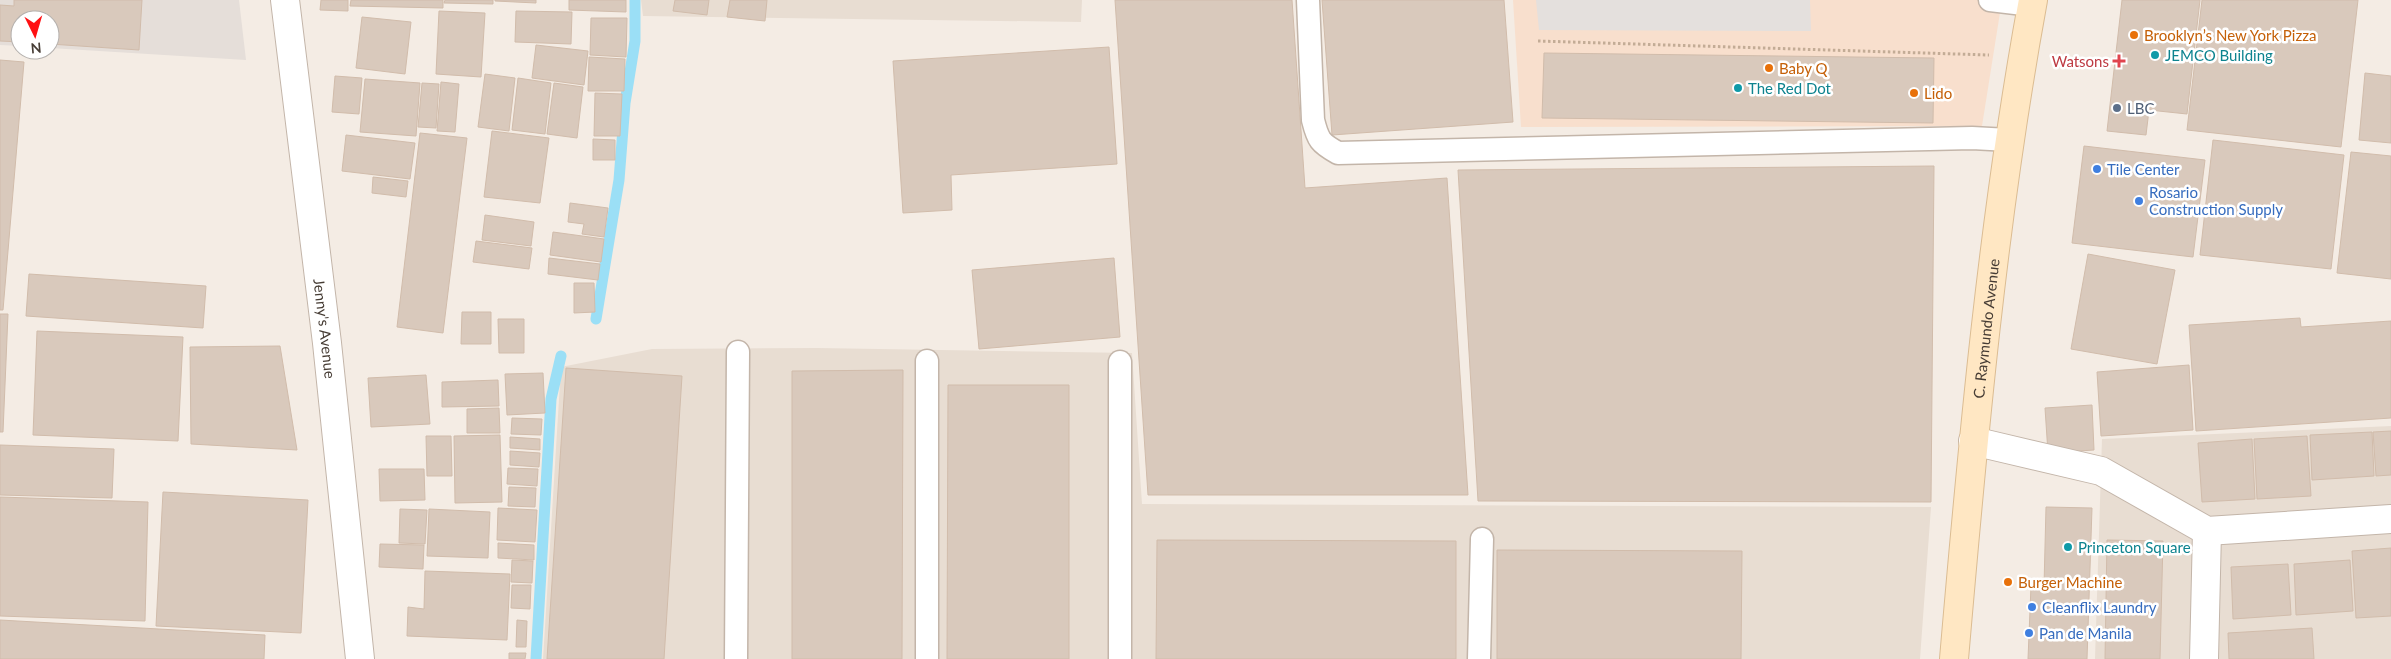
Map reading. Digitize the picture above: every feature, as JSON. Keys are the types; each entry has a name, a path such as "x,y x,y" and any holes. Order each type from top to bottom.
{"main road":[{"name":"C. Raymundo Avenue","path":"1954,659 1972,441 2009,140 2033,3"}],"street":[{"name":"Jenny's Avenue","path":"285,0 328,353 360,659"},
{"path":"1972,441 2101,471 2207,531 2391,519"},
{"path":"2204,659 2207,531"}],"lane":[{"path":"1308,0 1313,120 1317,138 1326,147 1338,153 1972,138 2009,140"},
{"path":"1990,0 2033,3"},
{"path":"736,659 738,352"},
{"path":"927,361 927,659"},
{"path":"1120,362 1120,659"},
{"path":"1479,659 1482,539"}],"path":[{"path":"1538,41 2023,56"}],"shaded area":[{"path":"0,0 239,0 246,60 60,49 60,10 10,10 10,46 0,45"},
{"path":"641,0 1082,0 1081,22 643,16"},
{"path":"1513,0 2002,0 1982,126 1521,127"},
{"path":"1536,0 1810,0 1811,31 1539,30"},
{"path":"817,348 1132,353 1142,504 1931,507 1920,659 543,659 561,367 652,349"},
{"path":"2391,426 2391,659 2095,659 2102,439"}],"building":[{"path":"14,0 142,0 139,50 60,45 60,10 10,10 10,42 0,41 0,5 14,6"},
{"path":"321,0 348,0 348,11 320,10"},
{"path":"351,0 443,0 443,8 350,6"},
{"path":"445,0 493,0 493,4 444,3"},
{"path":"536,0 536,3 495,1"},
{"path":"569,0 626,0 626,12 569,10"},
{"path":"675,0 709,0 707,15 673,11"},
{"path":"730,0 767,0 765,21 727,17"},
{"path":"1115,0 1292,0 1305,188 1447,178 1468,495 1148,495"},
{"path":"1322,0 1504,0 1513,122 1332,135"},
{"name":"JEMCO Building","path":"2122,0 2200,0 2187,114 2149,110 2146,135 2107,131"},
{"path":"2202,0 2358,0 2341,147 2187,130"},
{"path":"439,11 485,13 481,77 436,74"},
{"path":"516,11 572,12 571,44 515,42"},
{"path":"362,17 411,22 405,74 356,68"},
{"path":"591,18 627,18 626,57 590,55"},
{"path":"536,45 588,51 584,85 532,78"},
{"path":"1109,47 1117,164 951,175 952,210 903,213 893,61"},
{"name":"The Red Dot","path":"1544,53 1934,58 1933,123 1542,118"},
{"path":"589,57 625,59 624,91 588,91"},
{"path":"0,60 24,62 3,310 0,310"},
{"path":"2365,73 2391,76 2391,143 2359,140"},
{"path":"485,74 515,78 509,131 478,127"},
{"path":"335,76 362,78 359,114 332,112"},
{"path":"518,78 551,83 545,134 512,130"},
{"path":"365,79 420,83 416,136 360,132"},
{"path":"441,82 459,84 455,132 437,131"},
{"path":"422,83 439,84 436,128 418,127"},
{"path":"554,83 583,87 577,138 547,134"},
{"path":"595,93 622,94 620,136 594,136"},
{"path":"492,131 549,138 540,203 484,197"},
{"path":"420,133 467,138 443,333 397,327"},
{"path":"346,135 415,143 410,179 342,171"},
{"path":"593,139 615,140 615,160 593,160"},
{"path":"2213,140 2344,155 2331,269 2200,255"},
{"name":"Rosario Construction Supply","path":"2084,146 2205,160 2193,257 2072,243"},
{"path":"2351,152 2391,156 2391,279 2337,273"},
{"path":"1934,166 1931,502 1478,501 1458,170"},
{"path":"373,177 408,181 406,197 372,193"},
{"path":"570,203 608,208 604,237 582,234 584,224 568,222"},
{"path":"485,215 534,222 531,246 482,240"},
{"path":"553,232 604,239 601,262 550,255"},
{"path":"476,241 532,248 529,269 473,262"},
{"path":"2088,254 2175,270 2157,364 2071,349"},
{"path":"549,258 600,264 598,280 548,274"},
{"path":"1114,258 1120,337 979,349 972,270"},
{"path":"29,274 206,286 203,328 26,316"},
{"path":"574,283 594,283 595,312 574,313"},
{"path":"462,312 491,312 491,344 461,344"},
{"path":"0,314 8,314 3,432 0,432"},
{"path":"2300,318 2301,327 2391,321 2391,418 2196,431 2189,325"},
{"path":"498,319 524,319 524,353 499,353"},
{"path":"37,331 183,337 178,441 33,435"},
{"path":"280,346 297,450 191,444 190,347"},
{"path":"2189,365 2193,430 2101,436 2097,372"},
{"path":"566,368 682,376 664,659 547,659"},
{"path":"903,370 902,659 792,659 792,371"},
{"path":"543,373 545,413 507,415 505,374"},
{"path":"426,375 430,424 371,427 368,378"},
{"path":"498,380 499,406 442,407 442,382"},
{"path":"948,385 1069,385 1069,659 947,659"},
{"path":"2092,405 2094,450 2048,453 2045,408"},
{"path":"499,408 500,433 467,433 467,409"},
{"path":"512,418 542,419 541,435 511,434"},
{"path":"2391,431 2391,475 2376,476 2373,432"},
{"path":"2372,432 2374,476 2312,480 2310,435"},
{"path":"500,435 502,502 455,503 454,436"},
{"path":"426,436 451,436 452,476 427,476"},
{"path":"2307,436 2311,496 2257,499 2254,439"},
{"path":"510,437 540,439 540,450 510,448"},
{"path":"2252,439 2255,499 2202,502 2198,443"},
{"path":"0,445 114,449 112,498 0,495"},
{"path":"510,451 540,453 539,467 510,465"},
{"path":"508,468 538,469 537,486 507,484"},
{"path":"379,469 424,469 425,500 380,501"},
{"path":"509,487 536,488 535,507 508,506"},
{"path":"163,492 308,500 301,633 156,626"},
{"path":"0,497 148,502 145,621 0,616"},
{"name":"Princeton Square","path":"2046,507 2092,508 2087,659 2028,659 2031,586 2044,586"},
{"path":"498,508 537,510 535,542 497,540"},
{"path":"400,509 427,510 425,544 399,543"},
{"path":"429,509 490,512 488,558 427,556"},
{"path":"1157,540 1456,541 1456,659 1156,659"},
{"path":"2107,540 2163,541 2160,659 2105,659"},
{"path":"498,543 534,545 534,560 498,558"},
{"path":"380,544 424,545 423,569 379,567"},
{"path":"2391,548 2391,616 2356,618 2352,551"},
{"path":"1497,550 1742,551 1741,659 1497,659"},
{"path":"512,560 533,561 532,583 511,582"},
{"path":"2350,560 2353,611 2296,615 2294,564"},
{"path":"2288,564 2291,615 2233,619 2231,567"},
{"path":"425,571 510,574 507,640 407,636 408,607 424,609"},
{"path":"512,585 531,585 530,609 511,608"},
{"path":"0,620 265,635 264,659 0,659"},
{"path":"517,620 527,621 526,647 516,647"},
{"path":"2312,628 2314,659 2229,659 2228,633"},
{"path":"509,653 526,653 525,659 509,659"}],"waterway":[{"path":"596,319 619,180 625,103 635,41 635,0"},
{"path":"536,659 551,399 561,356"}],"place":[{"name":"Brooklyn’s New York Pizza","path":"2134,35"},
{"name":"JEMCO Building","path":"2155,55"},
{"name":"Watsons","path":"2119,61"},
{"name":"Baby Q","path":"1769,68"},
{"name":"The Red Dot","path":"1738,88"},
{"name":"Lido","path":"1914,93"},
{"name":"LBC","path":"2117,108"},
{"name":"Tile Center","path":"2097,169"},
{"name":"Rosario Construction Supply","path":"2139,201"},
{"name":"Princeton Square","path":"2068,547"},
{"name":"Burger Machine","path":"2008,582"},
{"name":"Cleanflix Laundry","path":"2032,607"},
{"name":"Pan de Manila","path":"2029,633"}]}
